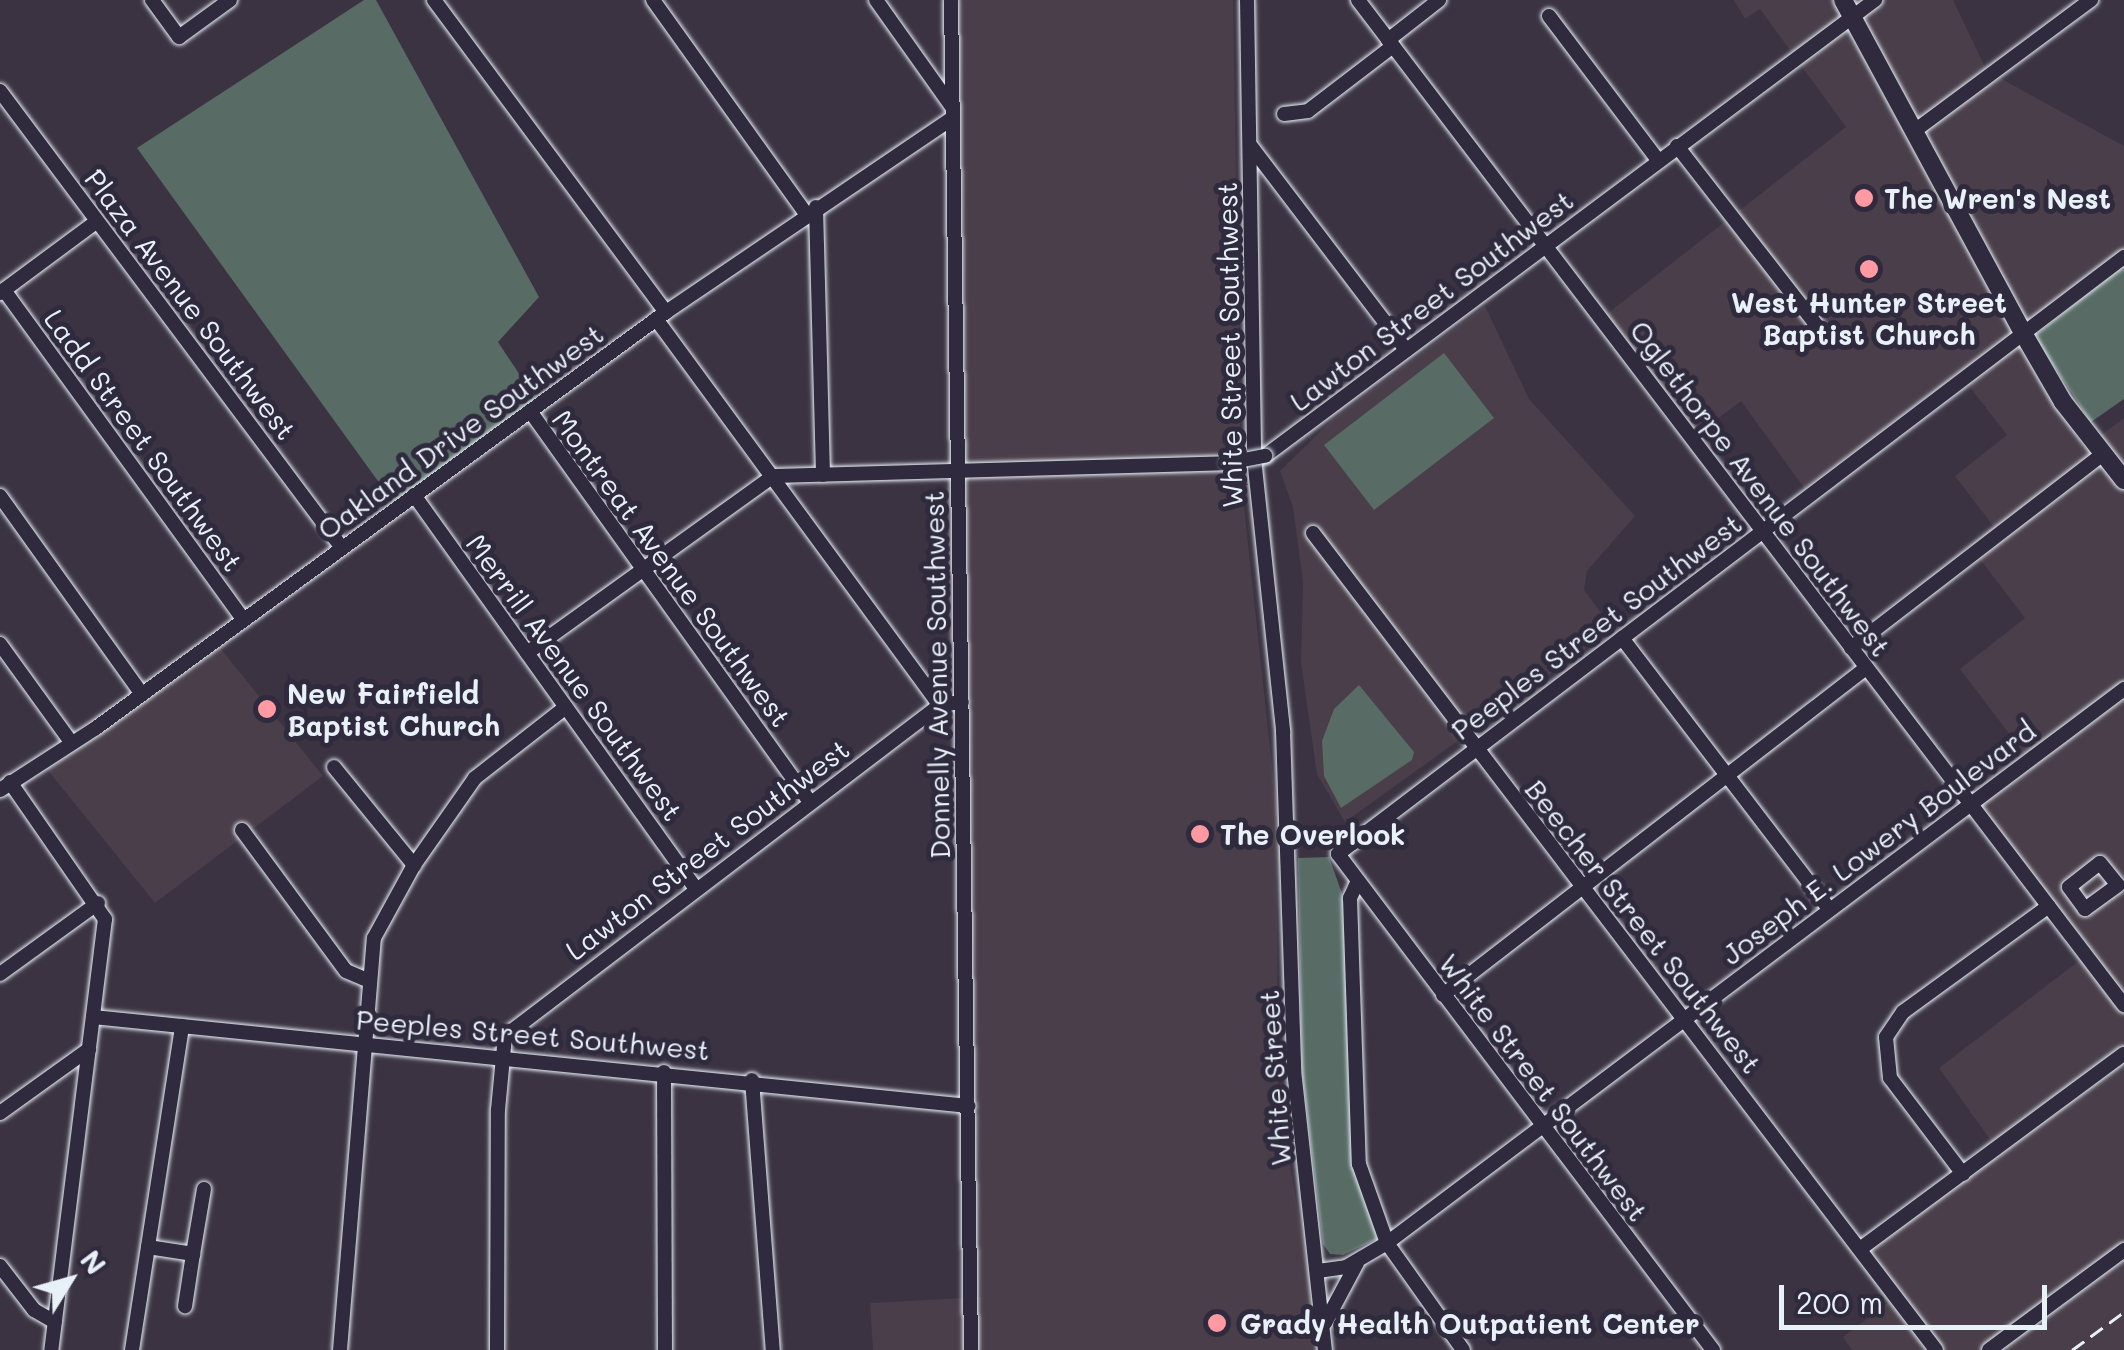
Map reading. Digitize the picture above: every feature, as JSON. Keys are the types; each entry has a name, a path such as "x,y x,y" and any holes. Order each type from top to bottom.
{"main road":[{"path":"1848,8 2023,333 2124,480"}],"street":[{"path":"152,0 179,37 230,0"},
{"path":"434,0 940,705"},
{"path":"653,0 811,210 823,475"},
{"path":"876,0 953,113"},
{"name":"Donnelly Avenue Southwest","path":"951,0 971,1350"},
{"name":"White Street Southwest","path":"1247,0 1254,458 1276,688 1271,704 1280,740 1287,802"},
{"name":"Oglethorpe Avenue Southwest","path":"1358,0 2124,1005"},
{"path":"1284,114 1308,111 1440,0"},
{"name":"Lawton Street Southwest","path":"773,476 1228,463 1265,456 1677,146 1848,8 1875,0"},
{"path":"1912,132 2091,0"},
{"path":"1548,16 1658,160"},
{"name":"Plaza Avenue Southwest","path":"0,90 6,110 96,222 104,222 342,548"},
{"name":"Oakland Drive Southwest","path":"5,786 142,694 661,316 953,113"},
{"path":"1250,145 1406,350"},
{"path":"1677,146 1820,331"},
{"path":"2,292 96,222"},
{"name":"Peeples Street Southwest","path":"1338,854 2124,258"},
{"name":"Ladd Street Southwest","path":"2,292 244,620"},
{"name":"Montreat Avenue Southwest","path":"530,411 810,802"},
{"path":"1851,648 2103,454"},
{"path":"527,652 773,476"},
{"name":"Merrill Avenue Southwest","path":"414,495 696,888"},
{"path":"0,496 142,694"},
{"name":"Beecher Street Southwest","path":"1313,533 1936,1350"},
{"path":"1622,638 1830,910"},
{"path":"0,644 71,742"},
{"path":"1443,994 1866,668"},
{"name":"Joseph E. Lowery Boulevard","path":"1318,1271 1358,1261 1387,1243 1971,804 2122,696"},
{"name":"Lawton Street Southwest","path":"500,1056 505,1036 696,888 940,705 962,702"},
{"path":"340,1350 367,980 374,938 414,865 475,778 566,708"},
{"path":"334,767 414,865"},
{"path":"5,786 98,903 105,919 51,1350"},
{"name":"White Street","path":"1287,802 1294,1070 1324,1350"},
{"path":"242,830 346,971 367,980"},
{"name":"White Street Southwest","path":"1338,854 1712,1350"},
{"path":"1358,883 1350,898 1355,1137 1366,1192 1387,1243 1464,1350"},
{"path":"0,974 98,903"},
{"path":"1962,1174 1890,1078 1886,1037 1903,1012 2049,906"},
{"name":"Peeples Street Southwest","path":"93,1018 752,1080 968,1106"},
{"path":"132,1350 182,1026"},
{"path":"1,1109 89,1049"},
{"path":"1860,1249 2124,1054"},
{"path":"497,1350 500,1056"},
{"path":"664,1072 665,1350"},
{"path":"752,1080 773,1350"},
{"path":"185,1306 204,1189"},
{"path":"148,1247 193,1254"},
{"path":"1989,1350 2124,1250"},
{"path":"1323,1328 1335,1294 1358,1261"},
{"path":"0,1266 34,1310 54,1322"}],"shaded area":[{"path":"959,0 1233,0 1241,479 1276,803 1278,1091 1309,1280 1313,1350 873,1350 870,1303 981,1297"},
{"path":"1734,0 1953,0 1987,71 2124,146 2124,251 2012,334 2084,448 2124,418 2124,1350 1852,1350 1843,1337 1888,1303 1850,1249 1994,1145 1939,1068 2084,957 1966,800 2026,756 1960,669 2025,618 1970,546 1994,527 1955,476 2007,435 1959,373 1804,488 1741,401 1688,441 1598,321 1846,127 1760,9 1745,19"},
{"path":"1485,306 1529,399 1635,516 1587,571 1584,590 1613,629 1345,822 1317,774 1301,663 1303,582 1293,507 1280,471 1332,420"},
{"path":"213,639 323,776 155,903 38,758"}],"green space":[{"path":"364,0 376,0 539,297 498,342 539,404 396,506 137,148"},
{"path":"2124,265 2124,399 2091,422 2034,336"},
{"path":"1444,353 1494,418 1374,510 1324,445"},
{"path":"1359,685 1414,752 1412,760 1341,808 1324,776 1322,741 1334,709"},
{"path":"1329,857 1344,899 1352,1157 1379,1238 1343,1255 1330,1254 1323,1244 1302,1069 1298,858"}],"railway":[{"path":"2072,1350 2124,1312"}],"place":[{"name":"The Wren's Nest","path":"1864,198"},
{"name":"West Hunter Street Baptist Church","path":"1869,269"},
{"name":"New Fairfield Baptist Church","path":"267,709"},
{"name":"The Overlook","path":"1200,834"},
{"name":"Grady Health Outpatient Center","path":"1217,1323"}]}
